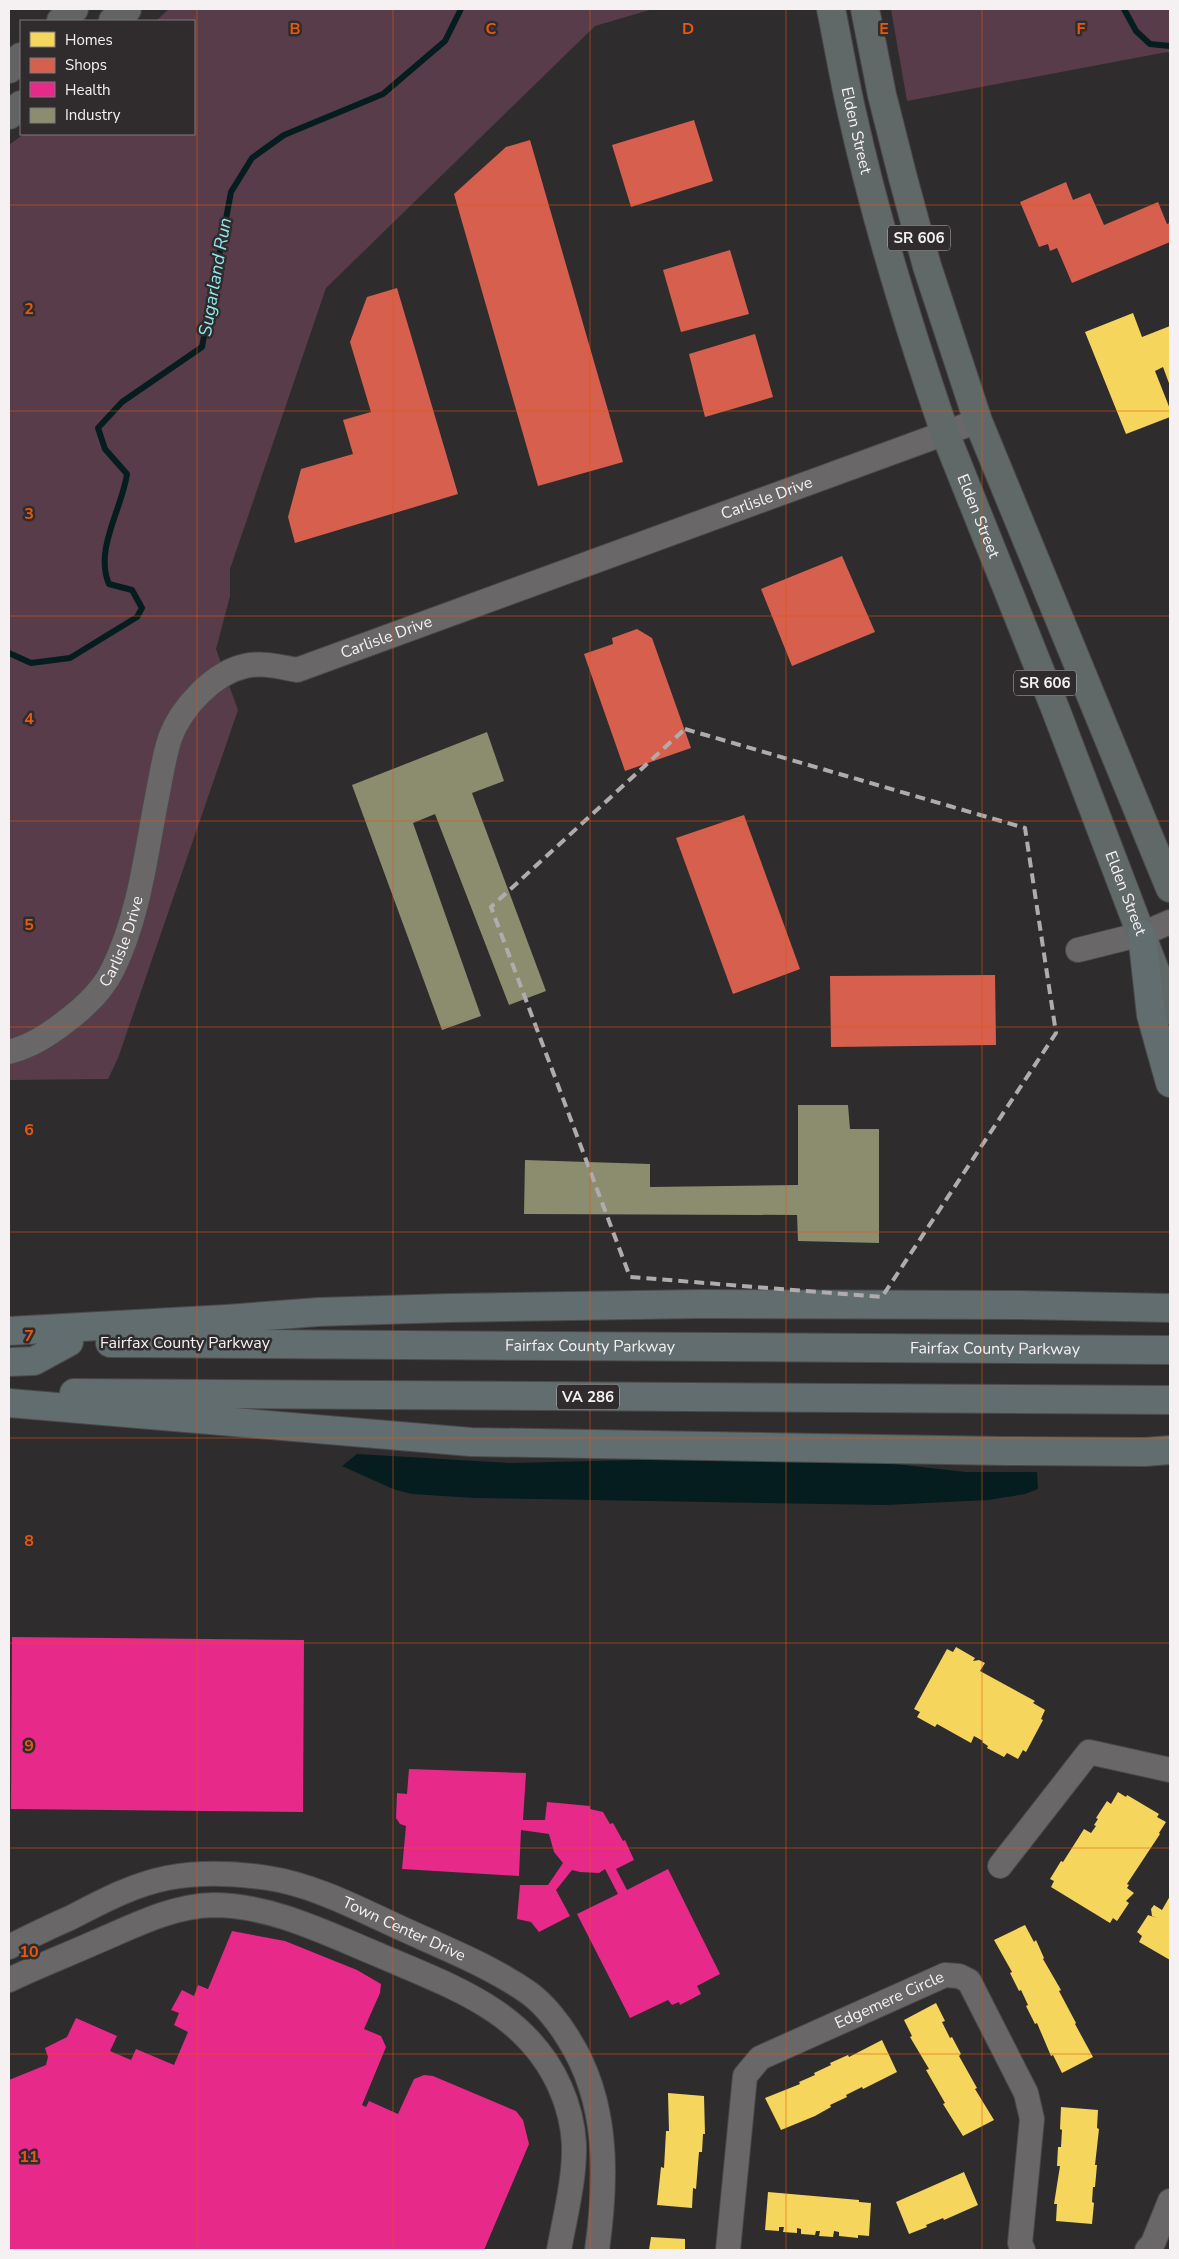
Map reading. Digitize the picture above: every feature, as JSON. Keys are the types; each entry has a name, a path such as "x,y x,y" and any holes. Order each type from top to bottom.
{"highway":[{"path":"1142,934 1151,1015 1170,1083"},
{"path":"9,1331 318,1312 448,1308 701,1304 1168,1306"},
{"name":"Fairfax County Parkway","path":"9,1341 1160,1350"},
{"path":"9,1362 34,1361 69,1342"},
{"name":"VA 286","path":"9,1392 1168,1400"},
{"path":"9,1403 370,1435 471,1442 1162,1452"}],"main road":[{"path":"62,20 74,9"},
{"path":"114,20 127,9"},
{"name":"Elden Street","path":"831,9 851,112 876,210 904,309 945,433 1051,699 1170,1010"},
{"name":"Elden Street","path":"865,9 882,95 905,186 930,275 978,421 1170,888"},
{"path":"9,69 20,58"},
{"path":"9,115 20,106"}],"street":[{"name":"Carlisle Drive","path":"9,1052 42,1040 69,1019 94,996 112,970 126,937 140,881 170,737 186,711 212,683 244,666 265,664 297,670 978,421"},
{"path":"1078,950 1142,934 1170,922"},
{"path":"1000,1866 1089,1752 1170,1770"},
{"name":"Town Center Drive","path":"9,1947 82,1910 140,1885 167,1878 201,1874 270,1878 336,1899 471,1960 532,1995 568,2036 581,2061 600,2120 602,2212 597,2250"},
{"name":"Town Center Drive","path":"9,1980 155,1917 187,1908 212,1905 242,1907 293,1920 458,1990 494,2010 532,2043 543,2055 565,2098 574,2144 572,2169 559,2250"},
{"name":"Edgemere Circle","path":"728,2250 746,2076 760,2058 945,1975 959,1976 969,1981 1026,2093 1032,2119 1020,2242 1023,2250"},
{"path":"1147,2250 1153,2243 1170,2201"}],"highlighted area":[{"path":"685,729 1025,828 1056,1033 882,1297 630,1277 491,907"}],"shaded area":[{"path":"169,9 653,9 595,26 326,288 230,569 230,596 216,649 238,710 118,1058 108,1079 9,1080 9,145 23,135 195,135 195,20 157,20"},
{"path":"891,9 1170,9 1170,53 1167,52 907,101"}],"water":[{"path":"357,1454 511,1463 637,1460 868,1461 966,1472 1037,1472 1038,1489 1025,1494 988,1500 886,1505 474,1498 412,1494 393,1489 342,1466"}],"building: Homes":[{"path":"1133,313 1142,337 1170,326 1170,386 1163,367 1155,371 1170,409 1170,417 1126,434 1085,332"},
{"path":"956,1647 975,1658 973,1661 979,1660 985,1663 980,1671 1035,1701 1033,1703 1045,1710 1041,1719 1043,1720 1026,1752 1023,1750 1018,1759 1007,1753 1004,1757 987,1748 988,1746 983,1741 974,1736 971,1743 937,1724 935,1727 917,1717 920,1712 914,1709 947,1649 953,1652"},
{"path":"1118,1792 1126,1797 1127,1795 1159,1814 1157,1817 1166,1822 1127,1884 1129,1885 1127,1888 1134,1893 1126,1901 1129,1903 1117,1921 1113,1918 1110,1923 1051,1887 1054,1881 1050,1879 1084,1829 1091,1833 1096,1826 1094,1825 1098,1819 1096,1818 1107,1801 1111,1804"},
{"path":"1170,1896 1170,1960 1139,1942 1142,1936 1137,1932 1148,1915 1157,1918 1152,1916 1151,1909 1154,1905 1162,1910"},
{"path":"1025,1925 1034,1942 1036,1940 1043,1959 1061,1990 1059,1991 1093,2057 1062,2073 1053,2055 1051,2056 1037,2023 1035,2024 1026,2006 1028,2005 1021,1990 1019,1991 1010,1973 1012,1972 994,1940"},
{"path":"936,2003 945,2021 942,2022 961,2054 959,2056 977,2088 975,2089 994,2120 963,2136 943,2104 945,2103 926,2070 929,2069 910,2037 912,2036 904,2020"},
{"path":"882,2040 897,2072 863,2089 862,2087 846,2095 847,2097 830,2105 831,2107 815,2116 781,2130 765,2098 800,2084 799,2082 831,2065 830,2063 848,2055 849,2057"},
{"path":"668,2093 704,2096 705,2134 703,2134 702,2152 699,2152 696,2189 693,2188 692,2208 657,2205 661,2167 664,2168 666,2131 669,2131"},
{"path":"1061,2107 1098,2110 1097,2128 1099,2129 1095,2165 1097,2165 1095,2187 1093,2187 1092,2224 1056,2221 1057,2204 1054,2204 1060,2166 1057,2166 1058,2147 1061,2147"},
{"path":"964,2172 978,2205 944,2220 943,2218 926,2225 927,2227 909,2234 896,2202"},
{"path":"768,2192 859,2200 859,2202 871,2203 869,2236 858,2235 858,2238 839,2236 839,2232 834,2231 833,2237 819,2236 820,2231 816,2231 815,2235 801,2234 801,2229 797,2228 797,2233 783,2232 784,2227 779,2227 779,2231 765,2230"},
{"path":"651,2237 685,2239 685,2250 649,2250"}],"building: Shops":[{"path":"694,120 713,181 631,207 612,145"},
{"path":"530,140 623,462 538,486 454,194 506,147"},
{"path":"1066,182 1073,200 1090,193 1104,225 1158,202 1167,224 1170,223 1170,242 1072,283 1057,248 1050,251 1048,244 1039,247 1020,202"},
{"path":"730,250 749,314 681,332 663,270"},
{"path":"397,288 458,494 295,543 288,517 301,469 353,454 343,420 371,412 350,342 367,297"},
{"path":"755,334 773,397 705,417 689,354"},
{"path":"842,556 875,632 792,666 761,589"},
{"path":"637,629 652,638 691,748 625,771 584,654 613,644 612,638"},
{"path":"744,815 800,969 733,994 676,838"},
{"path":"995,975 996,1045 831,1047 830,976"}],"building: Health":[{"path":"12,1637 304,1640 303,1812 11,1809"},
{"path":"409,1769 526,1773 523,1820 545,1820 547,1802 590,1806 590,1809 603,1812 610,1824 613,1823 623,1841 625,1840 634,1860 616,1869 627,1890 668,1869 720,1974 697,1986 701,1994 680,2005 679,2002 672,2005 668,2000 630,2018 577,1914 618,1894 605,1869 599,1873 572,1870 556,1890 570,1916 539,1932 531,1922 517,1919 520,1885 548,1885 563,1863 554,1852 549,1834 521,1830 519,1876 402,1869 406,1826 400,1824 396,1818 397,1793 407,1794"},
{"path":"232,1931 285,1941 357,1970 381,1984 380,1993 364,2029 381,2036 386,2047 362,2105 366,2107 369,2101 398,2114 414,2079 424,2075 433,2076 516,2111 523,2120 529,2144 484,2250 9,2250 9,2080 46,2065 48,2057 45,2048 67,2037 76,2018 117,2036 110,2051 131,2060 136,2049 174,2065 188,2032 174,2025 179,2013 171,2010 182,1990 194,1996 198,1985 208,1989"}],"building: Industry":[{"path":"487,732 504,781 472,793 546,991 509,1005 435,814 413,823 481,1016 442,1030 352,785"},
{"path":"798,1105 848,1105 850,1129 879,1129 879,1243 798,1241 797,1215 524,1214 525,1160 650,1164 650,1187 798,1185"}],"waterway":[{"name":"Sugarland Run","path":"9,653 31,663 70,658 137,617 142,608 132,590 109,584 105,571 105,557 110,529 127,474 105,449 98,428 122,402 202,347 231,192 252,158 284,135 383,94 445,41 461,9"},
{"name":"Sugarland Run","path":"1124,9 1136,31 1150,44 1170,46"}]}
